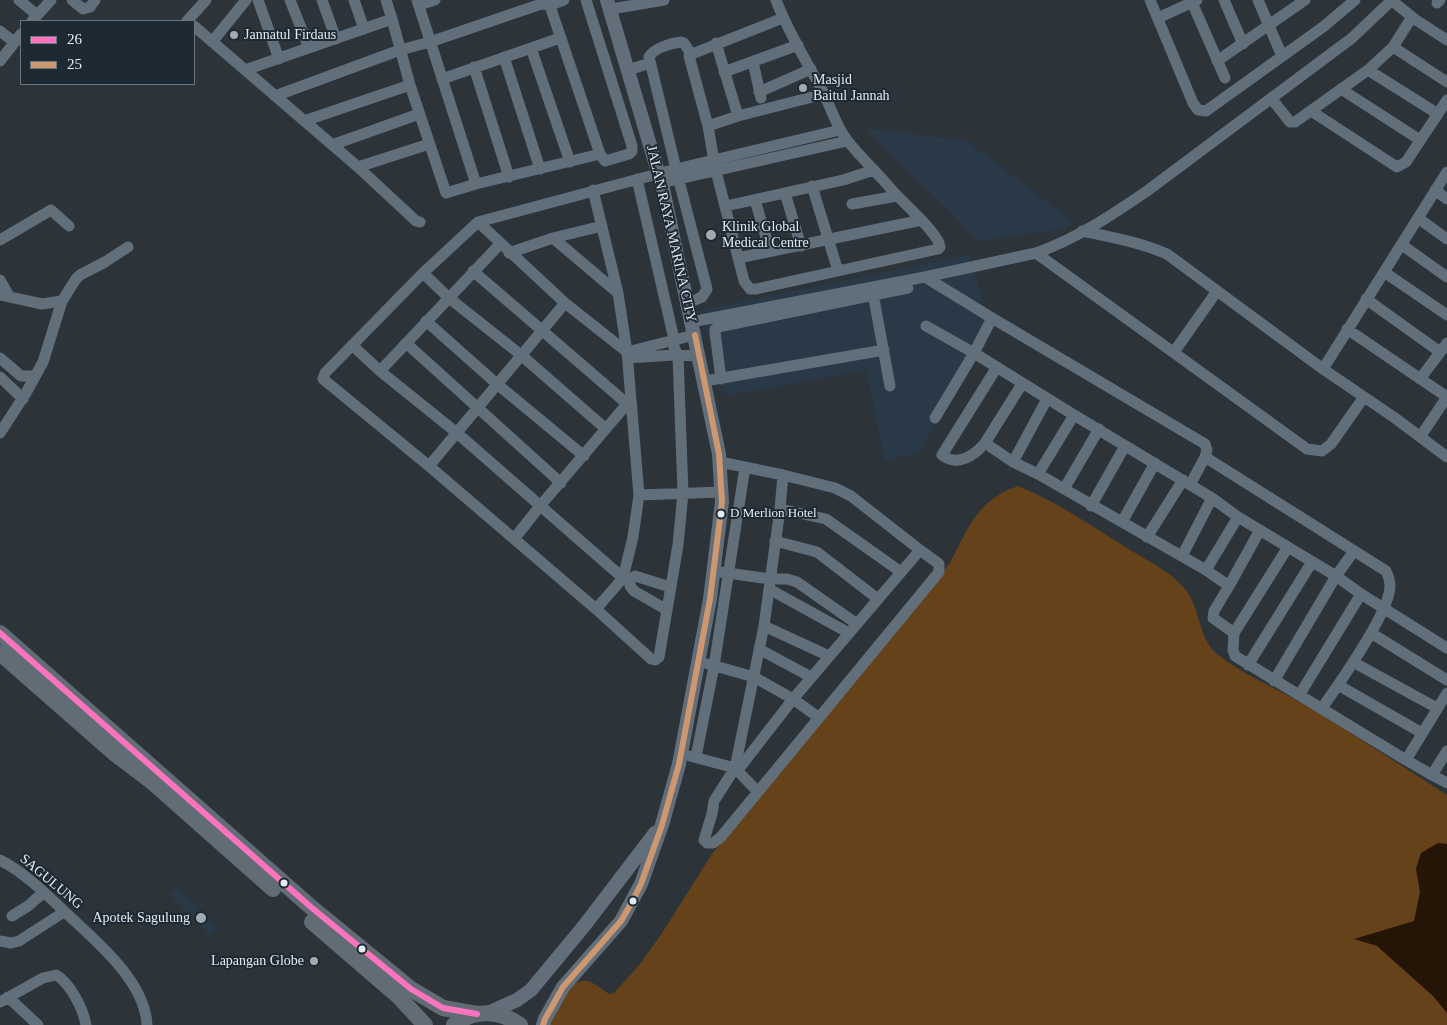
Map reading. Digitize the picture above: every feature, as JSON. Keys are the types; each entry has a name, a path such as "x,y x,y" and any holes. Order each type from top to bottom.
{"highway":[{"path":"0,633 190,808 399,996 425,1025"},
{"path":"0,653 114,753 190,808 411,990 443,1008 494,1013 511,1018 520,1025"},
{"path":"454,1025 461,1019 482,1013"}],"main road":[{"name":"JALAN RAYA MARINA CITY","path":"543,1025 563,988 621,921 629,908 641,884 662,824 680,755 698,661 713,571 722,492 720,462 705,381 686,304 660,178 609,4"},
{"name":"JALAN RAYA MARINA CITY","path":"482,1013 517,1000 531,990 589,919 662,824"}],"street":[{"path":"19,0 35,18 51,0"},
{"path":"72,0 83,9 90,7 95,0"},
{"path":"189,20 206,0"},
{"path":"212,42 246,0"},
{"path":"258,0 279,59"},
{"path":"290,0 308,48"},
{"path":"322,0 336,38"},
{"path":"354,0 364,29"},
{"path":"386,0 419,114 446,193 600,154"},
{"path":"435,0 418,3 476,184"},
{"path":"275,96 400,50 430,42 546,2 564,0"},
{"path":"546,2 600,154 605,162 628,154 632,151 632,146 586,0"},
{"path":"609,4 664,0"},
{"path":"686,304 702,297 707,289 650,63 651,53 676,43 684,43 690,54 708,126 715,166 746,286 752,290 938,249 940,244 922,220 897,196 847,141 811,69 782,18 776,0"},
{"path":"1150,0 1193,103 1198,110 1206,111 1324,27 1355,0"},
{"path":"1224,0 1242,44"},
{"path":"1258,0 1282,56"},
{"path":"1217,62 1269,25 1293,4 1305,0"},
{"path":"627,355 674,339 693,329 929,279 1036,253 1049,248 1117,211 1147,192 1352,38 1391,0 1412,17 1447,40"},
{"path":"1158,18 1193,1 1225,78"},
{"path":"1271,98 1290,122 1295,122 1368,70 1393,47 1412,17"},
{"path":"690,54 782,18"},
{"path":"245,70 392,19"},
{"path":"195,27 332,144 416,221 420,222"},
{"path":"0,31 18,38 0,61"},
{"path":"442,79 560,38"},
{"path":"716,43 738,116"},
{"path":"724,72 798,45"},
{"path":"1393,47 1447,82"},
{"path":"531,48 570,162"},
{"path":"504,57 540,169"},
{"path":"753,62 765,109"},
{"path":"628,70 650,63"},
{"path":"474,67 509,177"},
{"path":"760,92 811,69"},
{"path":"1368,70 1438,114"},
{"path":"304,121 410,85"},
{"path":"1341,89 1420,140"},
{"path":"708,126 738,116 824,94"},
{"path":"1311,111 1397,167 1406,162 1447,100"},
{"path":"332,144 419,114"},
{"path":"715,166 840,130"},
{"path":"637,179 674,339 674,347 678,356 683,492 678,545 659,657 655,660 650,659 596,609 429,466 322,379 325,373 423,273 475,225 637,179 660,178 847,141"},
{"path":"358,167 429,144"},
{"path":"1419,203 1447,160"},
{"path":"726,206 842,180 874,170"},
{"path":"1323,369 1447,172"},
{"path":"812,186 838,271"},
{"path":"593,190 618,293 627,355 629,406 639,495 633,537 623,578 596,609"},
{"path":"1435,190 1447,198"},
{"path":"785,193 801,246"},
{"path":"852,204 897,196"},
{"path":"755,200 770,251"},
{"path":"0,240 51,210 69,226"},
{"path":"1418,218 1447,239"},
{"path":"738,258 922,220"},
{"path":"475,225 500,244 565,303 627,355 699,356"},
{"path":"509,253 553,238 602,226"},
{"path":"1082,231 1130,241 1167,254 1323,369 1447,457"},
{"path":"553,238 618,293"},
{"path":"380,371 500,244"},
{"path":"1402,245 1447,277"},
{"path":"0,433 22,399 42,362 62,301 80,275 128,247"},
{"path":"1036,253 1307,449 1322,451 1331,444 1364,397"},
{"path":"473,271 629,406"},
{"path":"1384,272 1447,315"},
{"path":"423,273 449,298 521,355 606,429"},
{"path":"929,279 1205,444 1207,450 1204,457 1147,537"},
{"path":"0,280 4,295 42,304 62,301"},
{"path":"873,291 890,386"},
{"path":"721,379 715,332 718,326 873,291"},
{"path":"1174,352 1217,291"},
{"path":"1366,299 1443,348 1420,379"},
{"path":"429,466 565,303"},
{"path":"935,418 974,353 992,318"},
{"path":"426,321 584,456"},
{"path":"926,326 1187,482 1238,517 1336,576 1447,648"},
{"path":"1347,329 1447,397 1422,438"},
{"path":"406,343 561,483"},
{"path":"352,346 457,433 623,578"},
{"path":"705,381 884,350"},
{"path":"0,358 21,376 35,376"},
{"path":"997,367 942,455 954,461 964,459 978,451 1022,384"},
{"path":"0,377 22,399"},
{"path":"1013,462 1047,399"},
{"path":"514,539 606,429 629,406"},
{"path":"1422,438 1447,412"},
{"path":"1038,474 1074,415"},
{"path":"1064,489 1099,429"},
{"path":"985,443 1013,462 1038,474 1091,506 1182,556 1229,586"},
{"path":"1091,506 1125,446"},
{"path":"1204,457 1386,570 1390,587 1385,607 1353,662 1322,708"},
{"path":"720,462 834,488 850,496 939,564 939,572 720,838 709,844 705,842 704,836 714,802 736,769 793,698 920,550"},
{"path":"1122,522 1155,463"},
{"path":"696,757 714,666 745,467"},
{"path":"736,769 764,626 783,475"},
{"path":"639,495 722,492"},
{"path":"1182,556 1212,498"},
{"path":"780,509 826,519 901,572"},
{"path":"1206,570 1238,517"},
{"path":"1234,633 1213,618 1214,611 1260,530"},
{"path":"775,541 817,552 878,599"},
{"path":"1288,547 1234,633 1234,654 1274,681 1300,694 1406,760 1447,783"},
{"path":"1274,681 1336,576 1354,551"},
{"path":"1248,665 1312,562"},
{"path":"713,571 729,573 769,584 848,633"},
{"path":"667,610 634,591 630,586 630,580 635,576 670,587"},
{"path":"769,584 786,578 797,582 857,624"},
{"path":"1300,694 1361,594"},
{"path":"764,626 829,656"},
{"path":"1371,632 1447,680"},
{"path":"759,649 811,677"},
{"path":"698,661 754,677 793,698 818,717"},
{"path":"1353,662 1437,708"},
{"path":"1338,685 1422,733"},
{"path":"1406,760 1447,693"},
{"path":"1432,775 1447,751"},
{"path":"680,755 696,757 736,769 757,791"},
{"name":"SAGULUNG","path":"0,860 44,892 110,956 128,978 137,993 147,1015 147,1025"},
{"path":"12,916 28,906 44,892"},
{"path":"0,942 11,943 19,941 64,912"},
{"path":"38,1025 4,1000 43,978 56,974 64,979 72,990 86,1025"}],"shaded area":[{"path":"865,128 967,141 1073,222 1066,229 979,241"},
{"path":"969,255 992,333 918,453 885,461 866,370 726,396 700,310"},
{"path":"1018,486 1047,499 1176,579 1192,600 1207,642 1217,654 1228,662 1312,709 1447,795 1447,1025 536,1025 574,984 588,981 609,994 614,993 640,964 712,854 950,563 969,527 983,507 1004,492"},
{"path":"1438,843 1447,844 1447,1013 1433,996 1377,946 1354,939 1414,921 1420,892 1416,869 1421,853"},
{"name":"Apotek Sagulung","path":"177,887 218,928 210,935 170,895"}],"transit line":[{"name":"25","path":"543,1025 563,987 621,921 632,902 641,884 662,825 679,764 710,599 722,502 719,454 695,335"},
{"name":"26","path":"0,633 312,908 411,989 443,1008 477,1014"}],"place":[{"name":"Jannatul Firdaus","path":"234,35"},
{"name":"Masjid Baitul Jannah","path":"803,88"},
{"name":"Klinik Global Medical Centre","path":"711,235"},
{"name":"D Merlion Hotel","path":"721,514"},
{"name":"Apotek Sagulung","path":"201,918"},
{"name":"Lapangan Globe","path":"314,961"}]}
